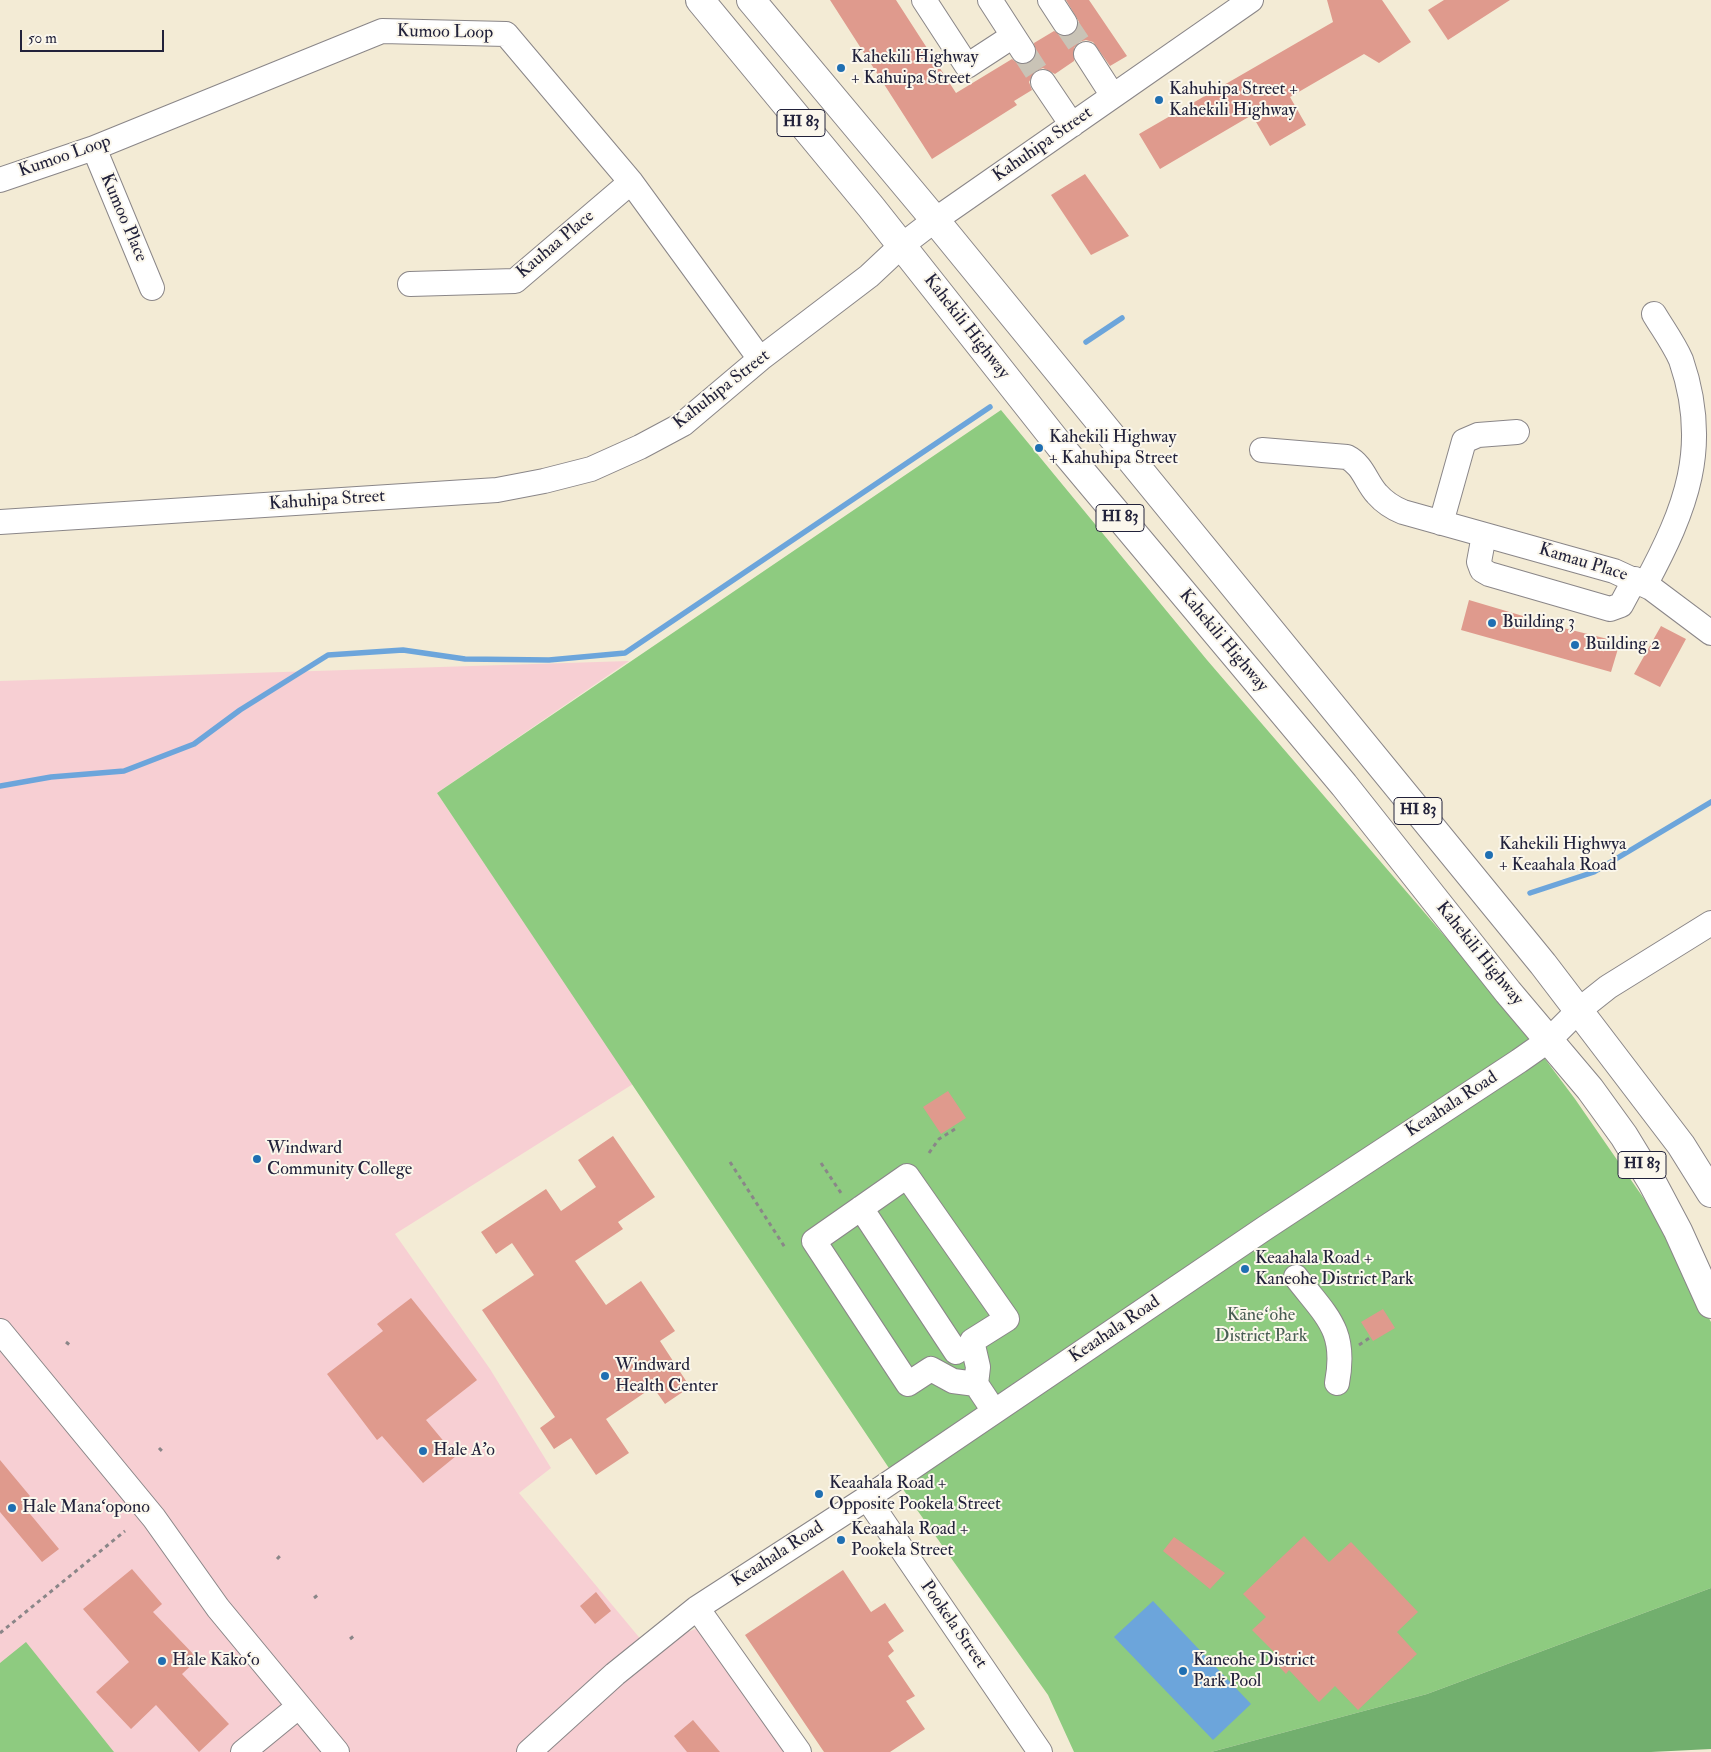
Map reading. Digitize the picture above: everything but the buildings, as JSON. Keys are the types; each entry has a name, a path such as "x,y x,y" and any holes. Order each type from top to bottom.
{"main road":[{"name":"Kahekili Highway","path":"700,0 901,246 1060,446 1344,785 1624,1136 1678,1231 1711,1304"},
{"name":"HI 83","path":"751,0 935,220 1579,1010 1681,1145 1711,1193"}],"street":[{"path":"924,0 966,66 1018,43 990,0"},
{"path":"1050,0 1065,23"},
{"name":"Kahuhipa Street","path":"0,522 487,490 544,481 591,469 640,447 683,424 760,359 868,276 901,246 935,220 1251,0"},
{"name":"Kumoo Loop","path":"0,180 94,148 382,31 506,34 631,182 760,359"},
{"path":"1086,54 1113,96"},
{"path":"1043,82 1072,125"},
{"name":"Kumoo Place","path":"94,148 152,288"},
{"name":"Kauhaa Place","path":"410,284 516,281 631,182"},
{"path":"1484,535 1479,562 1482,570 1488,574 1610,609 1621,605 1640,582 1688,502 1695,474 1699,440 1698,418 1689,378 1681,359 1654,314"},
{"path":"1441,523 1464,441 1472,436 1517,432"},
{"name":"Kamau Place","path":"1262,450 1348,457 1358,465 1376,494 1403,512 1614,571 1640,582 1665,597 1711,633"},
{"name":"Keaahala Road","path":"529,1752 615,1674 698,1608 867,1498 1549,1040 1579,1010 1608,987 1711,923"},
{"path":"907,1176 1007,1319 908,1384 814,1241 853,1204 907,1176"},
{"path":"853,1204 964,1346 978,1367 976,1384 994,1411"},
{"path":"1296,1277 1327,1314 1339,1340 1341,1362 1337,1384"},
{"path":"0,1331 154,1518 218,1608 337,1752"},
{"path":"931,1369 953,1381 976,1384"},
{"name":"Pookela Street","path":"867,1498 1040,1752"},
{"path":"698,1608 799,1752"},
{"path":"243,1752 298,1707"}],"path":[{"path":"929,1153 939,1139 955,1129 953,1126"},
{"path":"730,1162 786,1249"},
{"path":"821,1163 853,1204"},
{"path":"66,1342 71,1346"},
{"path":"158,1448 163,1452"},
{"path":"0,1633 125,1531"},
{"path":"277,1558 281,1555"},
{"path":"314,1598 319,1594"},
{"path":"350,1639 354,1635"}],"shaded area":[{"name":"Windward Community College","path":"629,661 437,793 633,1084 395,1234 490,1369 551,1468 519,1493 648,1648 710,1623 799,1752 0,1752 0,681"}],"green space":[{"name":"Kāneʻohe District Park","path":"1001,410 1207,660 1510,1012 1575,1099 1649,1206 1711,1322 1711,1588 1427,1694 1211,1752 1074,1752 1048,1695 915,1507 437,793"},
{"path":"1711,1588 1711,1749 1651,1752 1211,1752 1427,1694"},
{"path":"26,1642 114,1752 0,1752 0,1663"}],"water":[{"name":"Kaneohe District Park Pool","path":"1153,1601 1251,1704 1213,1740 1114,1637"}],"waterway":[{"path":"1086,342 1122,318"},
{"path":"0,786 51,777 124,771 194,744 240,710 328,655 403,650 465,659 549,660 625,653 990,407"},
{"path":"1530,893 1594,872 1711,802"}],"tunnel":[{"path":"1065,23 1086,54"},
{"path":"1023,51 1043,82"}],"place":[{"name":"Kahekili Highway + Kahuipa Street","path":"841,68"},
{"name":"Kahuhipa Street + Kahekili Highway","path":"1159,100"},
{"name":"Kahekili Highway + Kahuhipa Street","path":"1039,448"},
{"name":"Building 3","path":"1492,623"},
{"name":"Building 2","path":"1575,645"},
{"name":"Kahekili Highwya + Keaahala Road","path":"1489,855"},
{"name":"Windward Community College","path":"257,1159"},
{"name":"Keaahala Road + Kaneohe District Park","path":"1245,1269"},
{"name":"Windward Health Center","path":"605,1376"},
{"name":"Hale A'o","path":"423,1451"},
{"name":"Keaahala Road + Opposite Pookela Street","path":"819,1494"},
{"name":"Hale Mana‘opono","path":"12,1508"},
{"name":"Keaahala Road + Pookela Street","path":"841,1540"},
{"name":"Hale Kāko‘o","path":"162,1661"},
{"name":"Kaneohe District Park Pool","path":"1183,1671"}]}
